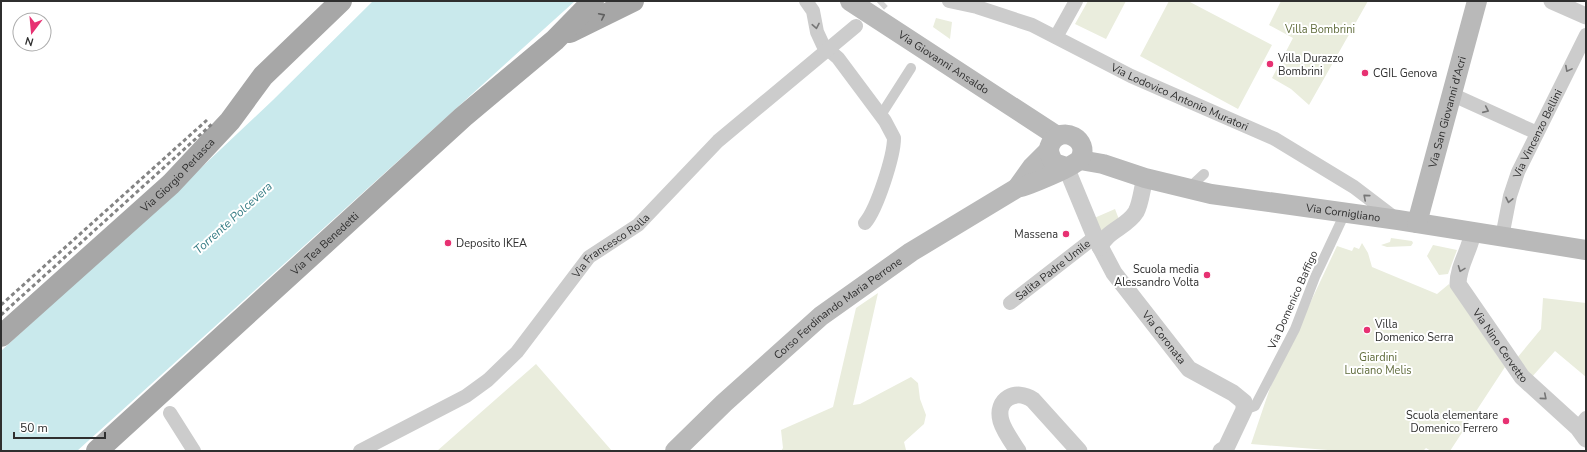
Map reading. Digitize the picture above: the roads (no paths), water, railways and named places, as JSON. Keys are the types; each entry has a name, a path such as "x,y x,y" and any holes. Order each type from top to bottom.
{"main road":[{"name":"Via Giorgio Perlasca","path":"1,336 170,184 230,121 263,76 341,1"},
{"path":"555,40 593,1"},
{"path":"555,40 633,1"},
{"name":"Via Giovanni Ansaldo","path":"850,1 1037,124 1053,143"},
{"name":"Via San Giovanni d'Acri","path":"1407,222 1451,94 1477,1"},
{"name":"Via Tea Benedetti","path":"97,451 463,117 555,40"},
{"name":"Via Cornigliano","path":"1053,143 1064,134 1077,138 1076,159 1103,164 1145,178 1188,189 1586,250"},
{"path":"1053,143 1054,162 1076,159"},
{"path":"1026,180 1053,143"},
{"path":"1026,180 1076,159"},
{"name":"Corso Ferdinando Maria Perrone","path":"675,451 724,403 821,316 911,252 1026,180"}],"street":[{"path":"806,1 814,11 817,32 828,51 838,58 881,115 893,134 894,142 874,210 865,223"},
{"name":"Via Lodovico Antonio Muratori","path":"949,1 1015,19 1056,37 1131,76 1275,139 1354,187 1407,222"},
{"path":"1056,37 1076,1"},
{"path":"1552,1 1586,16"},
{"name":"Via Francesco Rolla","path":"360,451 466,396 488,380 517,352 589,257 638,225 718,141 828,51 856,26"},
{"name":"Via Vincenzo Bellini","path":"1502,237 1510,196 1518,172 1586,35"},
{"path":"881,115 911,68"},
{"path":"1451,94 1537,133"},
{"path":"1076,159 1098,242 1116,230 1136,212 1145,178"},
{"path":"1188,189 1204,174"},
{"name":"Via Domenico Baffigo","path":"1244,410 1255,406 1296,329 1315,277 1345,213"},
{"name":"Via Nino Cervetto","path":"1473,232 1471,245 1458,274 1458,284 1522,377 1583,428"},
{"name":"Salita Padre Umile","path":"1010,303 1098,242"},
{"name":"Via Coronata","path":"1098,242 1114,273 1189,369 1233,393 1244,402 1244,410"},
{"path":"1018,451 1001,421 1000,411 1003,402 1009,396 1016,394 1022,394 1033,400 1079,451"},
{"path":"1221,451 1226,448 1244,410"},
{"path":"170,413 194,451"},
{"path":"108,451 122,435 124,426"}],"water":[{"name":"Torrente Polcevera","path":"373,1 575,1 77,451 1,451 1,351 204,165 273,100"}],"tunnel":[{"path":"864,19 883,1"}],"railway":[{"path":"1,305 207,120"},
{"path":"1,315 212,124"}],"place":[{"name":"Villa Durazzo Bombrini","path":"1270,64"},
{"name":"CGIL Genova","path":"1365,73"},
{"name":"Massena","path":"1066,234"},
{"name":"Deposito IKEA","path":"448,243"},
{"name":"Scuola media Alessandro Volta","path":"1207,275"},
{"name":"Villa Domenico Serra","path":"1367,330"},
{"name":"Scuola elementare Domenico Ferrero","path":"1506,421"}],"park label":[{"name":"Villa Bombrini","path":"1320,29"},
{"name":"Giardini Luciano Melis","path":"1378,363"}]}
